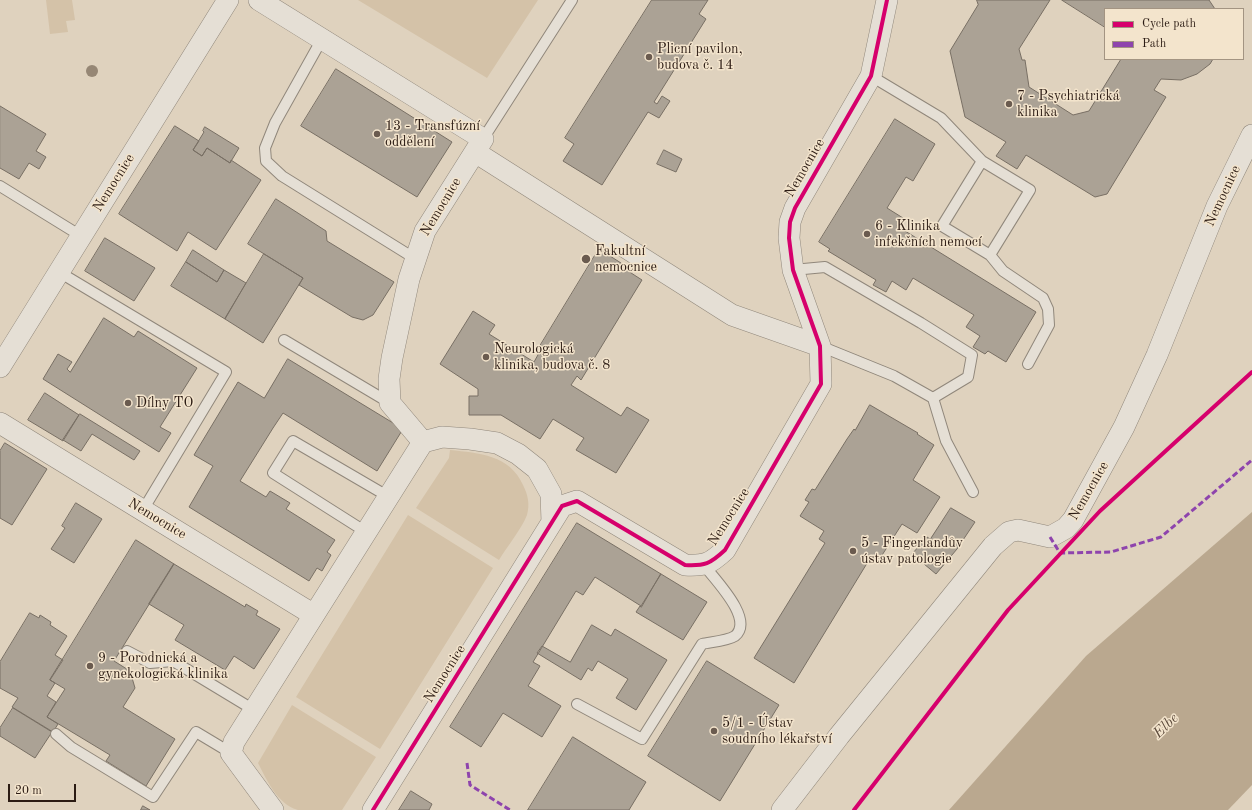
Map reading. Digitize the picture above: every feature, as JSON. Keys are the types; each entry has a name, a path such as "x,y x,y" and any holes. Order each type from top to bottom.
{"street":[{"name":"Nemocnice","path":"0,366 228,0"},
{"path":"259,0 322,39 732,315 820,346"},
{"name":"Nemocnice","path":"373,810 562,506 577,501 685,564 704,566 715,560 725,550 821,384 820,346 793,270 789,238 790,222 795,208 870,76 887,0"},
{"name":"Nemocnice","path":"782,810 839,736 993,546 1009,532 1018,530 1050,537 1066,528 1073,520 1096,481 1124,427 1157,355 1217,206 1252,136"},
{"name":"Nemocnice","path":"390,403 389,379 392,358 414,258 425,231 479,145"},
{"path":"390,403 423,442"},
{"name":"Nemocnice","path":"0,423 314,614"},
{"path":"273,810 233,748 254,710 423,442 442,437 470,439 497,443 518,454 537,469 551,494 552,522"}],"lane":[{"path":"479,145 572,0"},
{"path":"322,39 275,123 265,148 266,161 282,176 414,258"},
{"path":"870,76 941,118 982,161 1030,190 990,255"},
{"path":"982,161 942,226 990,255 1003,271 1043,298 1048,309 1049,325 1028,364"},
{"path":"0,186 81,236"},
{"path":"793,270 825,267 921,323 972,355 968,377 933,398"},
{"path":"59,272 226,372 143,510"},
{"path":"284,340 390,403"},
{"path":"820,346 894,376 933,398 946,441 973,492"},
{"path":"366,532 273,473 289,447 293,441 389,496"},
{"path":"577,704 642,739 702,644 733,637 739,631 740,620 735,605 704,566"},
{"path":"127,651 150,663 173,661 254,710"},
{"path":"56,734 71,747 153,797 196,732 233,748"}],"shaded area":[{"path":"46,0 72,0 75,20 66,21 68,32 50,34"},
{"path":"358,0 538,0 487,78"},
{"path":"450,450 482,454 502,462 510,467 517,475 525,489 528,503 527,515 518,532 499,560 416,508 449,458"},
{"path":"408,515 493,568 380,749 296,697"},
{"path":"292,705 376,757 342,810 298,810 291,807 278,797 258,763"}],"water":[{"name":"Elbe","path":"1252,512 1252,785 1228,810 949,810 1086,656"}],"building":[{"name":"Plicní pavilon, budova č. 14","path":"652,0 708,0 699,14 706,19 654,102 657,104 662,96 670,101 659,118 648,112 602,185 563,161 574,144 565,138"},
{"name":"7 - Psychiatrická klinika","path":"977,0 1050,0 1019,49 1022,60 1025,60 1029,87 1073,115 1089,111 1120,60 1212,60 1210,64 1197,74 1181,80 1161,79 1154,90 1166,97 1107,194 1095,197 1026,155 1017,169 996,156 1006,142 965,117 950,51 978,5"},
{"path":"1062,0 1209,0 1214,8 1104,8 1104,26"},
{"name":"13 - Transfúzní oddělení","path":"336,69 452,142 417,197 301,126"},
{"path":"0,106 46,134 36,151 46,157 39,169 29,163 19,179 0,168"},
{"name":"6 - Klinika infekčních nemocí","path":"895,119 935,144 913,181 906,177 887,208 903,218 897,226 1036,312 1006,362 988,351 985,354 973,347 980,336 966,327 974,315 913,278 906,290 892,281 886,292 873,285 876,280 828,251 830,249 819,242"},
{"path":"175,126 199,141 193,150 202,156 207,148 230,163 231,160 261,180 216,250 188,232 177,251 119,214"},
{"path":"205,127 239,148 230,163 207,148 202,156 193,150 204,132"},
{"path":"664,150 682,159 676,172 657,164"},
{"path":"276,199 326,231 327,241 394,282 373,315 363,320 352,317 299,285 303,278 248,244"},
{"path":"105,238 155,268 134,301 85,271"},
{"name":"Neurologická klinika, budova č. 8","path":"599,249 621,263 628,271 642,280 581,380 577,376 571,385 621,416 627,407 649,420 616,473 576,450 584,438 553,419 540,439 501,415 469,415 469,396 478,396 478,389 440,364 473,311 495,325 489,334 534,362 539,353 537,351"},
{"path":"193,250 224,270 217,282 186,262"},
{"path":"264,254 303,278 263,343 225,319"},
{"path":"186,262 217,282 224,270 246,283 225,319 171,286"},
{"name":"Dílny TO","path":"104,318 134,337 138,331 197,368 160,427 171,433 159,452 43,379 58,354 72,362 67,369 70,372"},
{"path":"288,359 403,429 377,471 283,413 240,481 266,497 270,491 290,503 286,509 335,540 327,552 331,555 322,571 317,568 309,581 189,507 213,466 194,455 238,382 264,398"},
{"path":"45,393 79,415 63,441 28,420"},
{"name":"5 - Fingerlandův ústav patologie","path":"870,405 918,433 917,434 934,445 913,480 940,497 917,533 902,524 877,563 869,560 794,683 754,658 825,543 819,539 824,531 800,516 809,502 805,500 812,489 815,490"},
{"path":"80,414 140,451 134,460 92,434 81,451 63,440"},
{"path":"5,443 47,469 12,525 0,518 0,451"},
{"path":"76,503 102,519 74,563 51,549 65,528 62,526"},
{"path":"951,508 975,522 957,549 936,574 912,554 927,537 930,539"},
{"path":"577,523 661,574 641,606 595,577 583,595 576,591 533,662 540,666 528,686 561,706 542,737 503,713 481,747 450,727"},
{"name":"9 - Porodnická a gynekologická klinika","path":"136,540 174,564 114,661 130,671 135,688 123,707 175,739 146,786 106,761 110,755 47,717 65,689 50,680"},
{"path":"174,564 245,607 246,604 258,611 256,615 280,629 254,669 234,656 225,670 175,640 184,625 149,604"},
{"path":"661,574 707,602 683,640 636,612 640,606 641,607"},
{"path":"30,613 39,618 40,615 51,622 50,625 67,636 55,655 63,660 50,680 55,683 47,696 56,702 47,717 58,724 53,732 12,707 18,698 0,688 0,662"},
{"path":"592,625 611,636 615,629 667,660 636,710 616,698 628,679 598,661 592,671 588,668 581,680 537,653 542,646 570,662"},
{"name":"5/1 - Ústav soudního lékařství","path":"707,661 779,705 720,801 648,756"},
{"path":"13,708 52,732 35,758 0,736 0,728"},
{"path":"573,737 646,782 629,810 528,810"},
{"path":"411,791 432,804 429,810 399,810"},
{"path":"143,806 150,810 141,810"}],"marked path":[{"path":"1050,537 1060,553 1111,552 1161,537 1252,460"},
{"path":"467,763 470,785 510,810"}],"cycle path":[{"path":"373,810 562,506 577,501 685,565 707,563 725,550 821,384 820,346 793,270 789,238 790,222 795,208 871,76 887,0"},
{"path":"854,810 1008,610 1100,511 1252,372"}],"place":[{"name":"Plicní pavilon, budova č. 14","path":"649,57"},
{"name":"7 - Psychiatrická klinika","path":"1009,104"},
{"name":"13 - Transfúzní oddělení","path":"377,134"},
{"name":"6 - Klinika infekčních nemocí","path":"867,234"},
{"name":"Fakultní nemocnice","path":"586,259"},
{"name":"Neurologická klinika, budova č. 8","path":"486,357"},
{"name":"Dílny TO","path":"128,403"},
{"name":"5 - Fingerlandův ústav patologie","path":"853,551"},
{"name":"9 - Porodnická a gynekologická klinika","path":"90,666"},
{"name":"5/1 - Ústav soudního lékařství","path":"714,731"}]}
